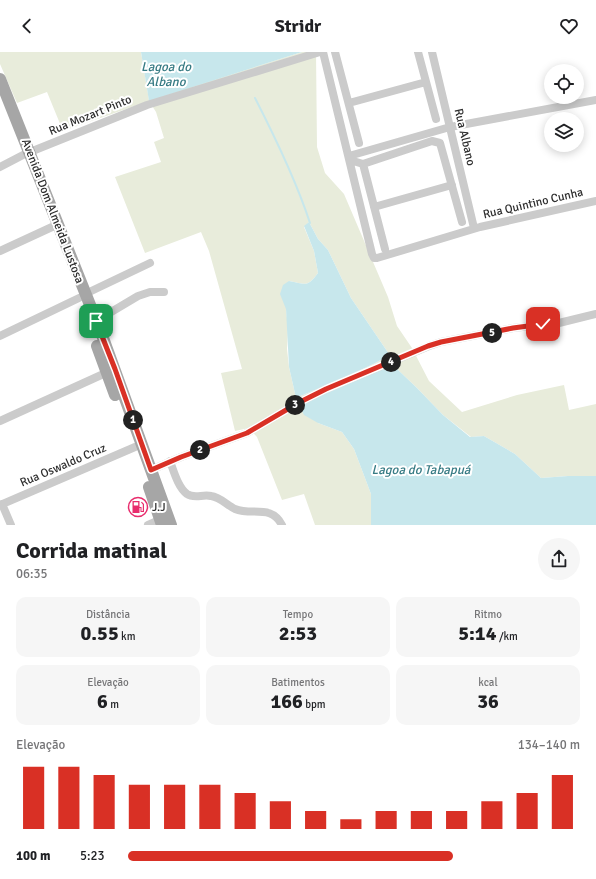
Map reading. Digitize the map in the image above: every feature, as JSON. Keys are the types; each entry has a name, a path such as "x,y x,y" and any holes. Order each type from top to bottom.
{"main road":[{"name":"Avenida Dom Almeida Lustosa","path":"0,79 16,127 151,470 165,522"},
{"name":"Avenida Dom Almeida Lustosa","path":"0,98 16,127"},
{"name":"Avenida Dom Almeida Lustosa","path":"27,154 52,227 82,296 96,321 135,447 165,522"}],"street":[{"name":"Rua Mozart Pinto","path":"0,167 27,154 147,105 320,52"},
{"path":"323,52 350,158"},
{"path":"335,52 359,143"},
{"path":"418,52 436,119"},
{"name":"Rua Albano","path":"432,52 474,228"},
{"path":"349,103 426,82"},
{"path":"350,158 450,127 596,100"},
{"path":"350,158 363,164 432,141 437,141 440,143 462,222"},
{"name":"Rua Quintino Cunha","path":"350,158 374,258 474,228 596,201"},
{"path":"363,164 385,249"},
{"path":"374,207 452,185"},
{"path":"0,251 52,227"},
{"path":"0,336 150,263"},
{"path":"96,321 138,296 150,292 164,292"},
{"path":"151,470 170,461 247,433 298,403 326,389 428,346 441,342 513,328 559,323 596,314"},
{"path":"0,421 111,370"},
{"name":"Rua Oswaldo Cruz","path":"1,505 135,447"},
{"path":"170,461 181,488 190,496 216,497 236,509 271,513 277,517 282,525"},
{"path":"1,505 11,525"},
{"path":"148,525 165,522"}],"green space":[{"path":"0,52 141,52 149,100 302,52 316,52 317,147 325,173 344,194 388,297 397,326 412,348 429,381 462,412 517,395 564,385 569,410 596,404 596,477 568,476 541,478 515,454 484,436 471,437 443,415 396,368 377,372 348,385 318,423 342,432 354,449 371,494 371,525 315,525 304,494 282,500 257,437 249,428 235,431 221,373 242,369 209,251 201,232 145,253 115,177 161,162 154,142 164,138 156,112 149,101 63,131 47,92 17,103 0,64","holes":["309,222 318,239 328,250 351,298 389,354 361,370 296,398 289,367 287,349 288,329 286,309 289,281 306,284 318,273 314,251 304,227"]}],"water":[{"name":"Lagoa do Albano","path":"141,52 302,52 149,101"},
{"path":"309,222 318,239 328,250 351,298 389,354 361,370 296,398 289,367 286,309 280,294 283,285 289,281 306,284 318,273 314,251 304,226"},
{"name":"Lagoa do Tabapuá","path":"394,364 396,368 443,415 470,437 484,436 515,454 541,478 596,476 596,525 371,525 371,494 354,449 342,432 318,423 304,415 299,405"}],"waterway":[{"path":"255,98 285,160 310,223"}],"place":[{"name":"J.J","path":"138,507"}],"route":[{"path":"96,321 115,369 151,470 181,457 247,433 298,403 326,389 428,346 441,342 513,328 543,324"}]}
